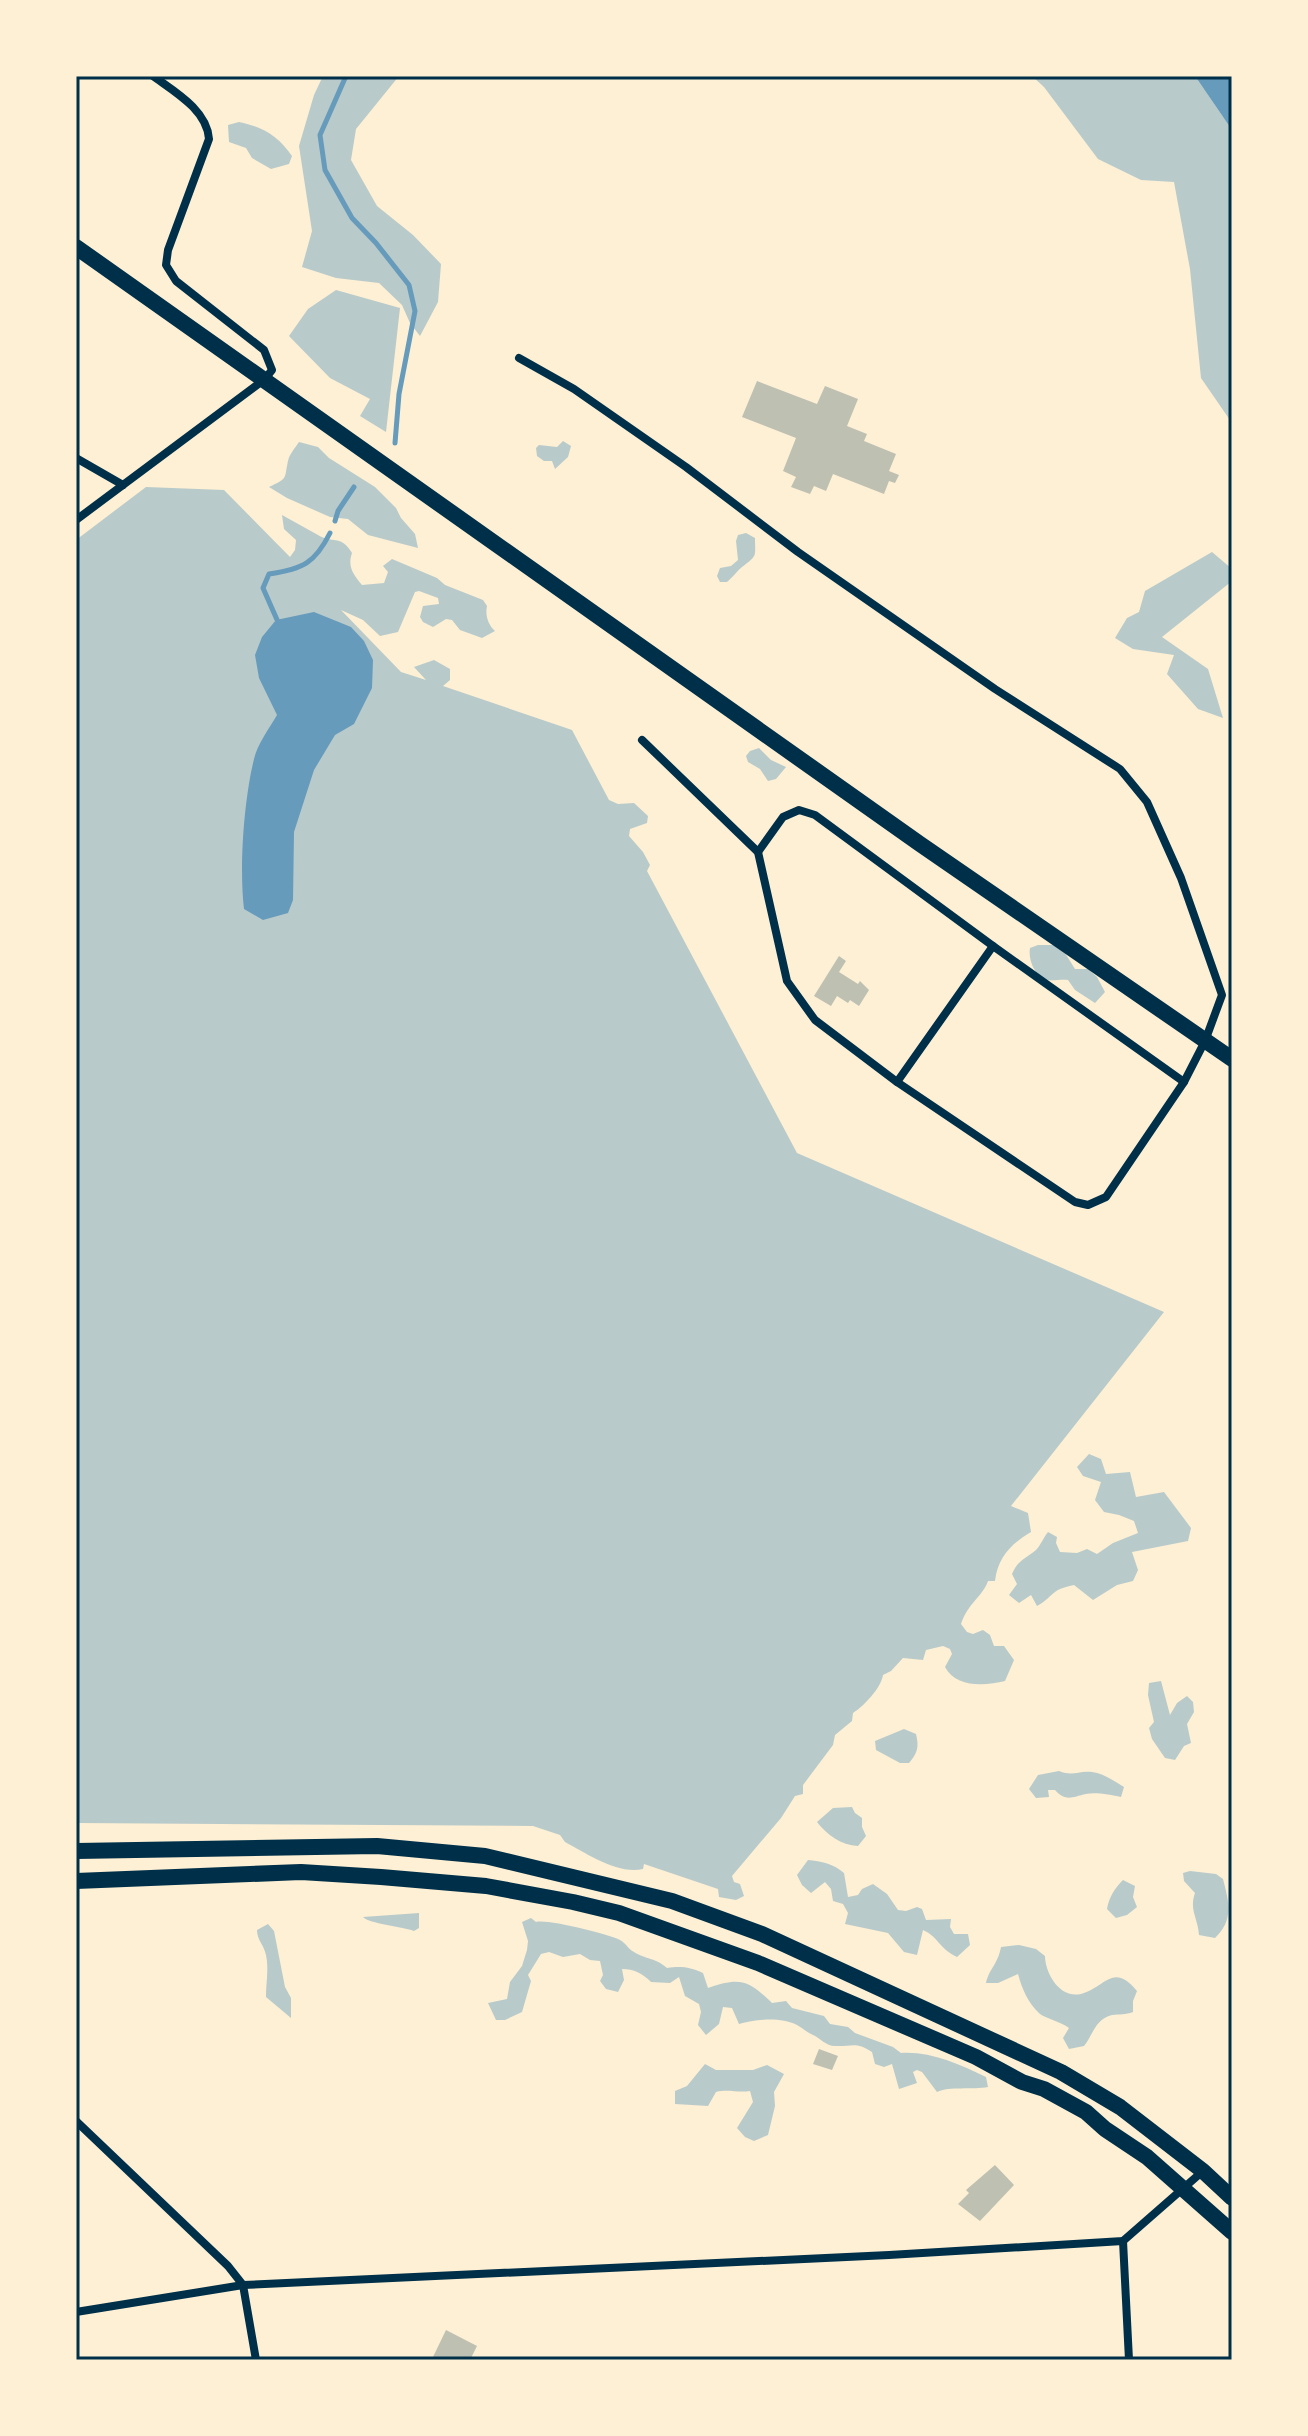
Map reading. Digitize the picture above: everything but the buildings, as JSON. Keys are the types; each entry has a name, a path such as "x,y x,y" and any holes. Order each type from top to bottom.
{"main road":[{"path":"76,247 920,844 1232,1059"},
{"path":"76,1851 377,1846 485,1856 672,1901 762,1934 1061,2072 1120,2107 1203,2171 1232,2198"},
{"path":"76,1881 301,1872 486,1886 619,1913 758,1963 976,2057 1022,2082 1044,2089 1086,2112 1105,2129 1147,2157 1232,2232"}],"street":[{"path":"76,520 265,379 272,370 264,350 176,281 166,265 176,225 209,139 208,127 190,104 153,76"},
{"path":"519,358 574,389 686,467 798,552 995,689 1120,769 1147,802 1181,878 1222,995 1205,1041 1184,1082 1106,1197 1088,1205 1075,1202 897,1082 815,1020 787,981 758,852 642,740"},
{"path":"76,458 123,485"},
{"path":"758,852 783,817 799,810 815,815 1184,1082"},
{"path":"897,1082 993,946"},
{"path":"76,2121 228,2266 243,2285 256,2360"},
{"path":"76,2312 243,2285 914,2254 1123,2241 1203,2171"},
{"path":"1123,2241 1129,2360"}],"shaded area":[{"path":"323,76 399,76 356,129 351,160 377,206 413,235 441,264 438,302 420,336 402,305 379,283 336,278 302,267 312,231 299,146"},
{"path":"1032,76 1195,76 1232,130 1232,423 1201,378 1190,269 1174,182 1141,180 1098,159 1044,87"},
{"path":"239,122 263,130 281,143 292,156 289,164 271,169 252,158 246,148 229,142 228,125"},
{"path":"336,290 400,308 386,432 360,416 370,399 330,378 289,336 308,309"},
{"path":"563,441 571,446 568,457 555,469 552,461 544,461 537,456 536,448 539,445 557,447"},
{"path":"299,442 318,447 329,458 375,487 415,534 418,548 368,535 348,519 330,517 269,487 284,478 290,456"},
{"path":"146,487 224,490 290,557 296,540 284,529 282,515 323,538 340,541 352,553 351,567 362,585 384,583 388,572 383,566 392,559 483,600 487,606 488,620 495,631 482,638 460,630 452,620 446,619 433,627 423,622 420,617 423,606 439,604 438,598 419,591 415,592 398,632 380,636 363,620 341,610 401,672 426,680 414,667 434,660 450,669 450,680 443,686 572,730 609,800 618,804 634,803 648,816 647,823 630,829 629,836 650,865 647,871 797,1153 1164,1312 1011,1506 1028,1513 1031,1532 1007,1552 999,1565 995,1581 988,1581 961,1624 973,1634 983,1630 990,1635 994,1646 1004,1646 1014,1660 1005,1681 972,1684 956,1679 945,1667 952,1654 950,1649 943,1646 926,1650 923,1660 903,1658 883,1675 871,1696 853,1713 852,1721 835,1735 833,1745 803,1785 803,1794 795,1796 781,1818 732,1876 734,1882 740,1884 744,1896 736,1900 719,1897 718,1889 644,1864 643,1869 633,1870 613,1866 565,1842 560,1835 533,1826 76,1823 76,540"},
{"path":"746,533 755,538 754,555 727,582 720,582 717,576 720,568 731,566 738,560 736,541 738,535"},
{"path":"1212,552 1232,569 1232,581 1162,637 1208,669 1223,718 1198,709 1167,674 1174,655 1133,649 1115,638 1127,618 1139,612 1145,591"},
{"path":"759,748 771,760 786,767 776,779 768,781 760,769 748,762 746,756"},
{"path":"1060,945 1075,969 1088,969 1097,977 1105,992 1095,1003 1075,990 1068,980 1043,978 1036,972 1030,958 1030,948"},
{"path":"1089,1454 1101,1459 1106,1474 1130,1472 1136,1497 1164,1492 1191,1528 1188,1541 1132,1552 1138,1570 1133,1581 1117,1585 1093,1600 1074,1585 1056,1591 1037,1606 1031,1595 1019,1603 1009,1595 1017,1584 1012,1574 1014,1569 1038,1548 1048,1532 1057,1537 1060,1552 1077,1553 1087,1549 1097,1554 1113,1543 1138,1533 1134,1521 1104,1512 1095,1500 1101,1482 1083,1476 1077,1467"},
{"path":"1161,1681 1170,1715 1177,1703 1187,1696 1193,1702 1194,1712 1187,1724 1191,1743 1184,1746 1175,1760 1165,1758 1152,1739 1149,1728 1154,1722 1148,1695 1149,1683"},
{"path":"904,1729 916,1734 917,1739 917,1749 909,1763 900,1763 876,1750 875,1741"},
{"path":"1059,1771 1092,1772 1104,1776 1124,1787 1121,1797 1094,1793 1066,1797 1055,1790 1048,1790 1049,1797 1036,1798 1029,1789 1038,1775"},
{"path":"852,1807 862,1818 866,1836 858,1846 835,1838 817,1822 833,1808"},
{"path":"808,1860 836,1867 844,1873 848,1897 858,1895 862,1889 873,1884 887,1894 898,1910 917,1907 922,1909 926,1920 951,1919 950,1927 954,1934 968,1934 970,1945 957,1957 923,1930 917,1955 904,1952 888,1933 845,1924 848,1913 843,1904 833,1901 831,1889 825,1882 811,1893 802,1885 797,1875"},
{"path":"1183,1873 1216,1874 1223,1879 1228,1903 1227,1917 1215,1938 1199,1935 1193,1909 1195,1893 1184,1881"},
{"path":"1123,1880 1135,1886 1133,1897 1137,1907 1127,1915 1116,1918 1107,1909 1113,1893"},
{"path":"419,1913 419,1928 414,1931 363,1917"},
{"path":"531,1918 536,1922 565,1925 613,1937 634,1952 667,1968 694,1969 703,1973 708,1988 728,1982 750,1985 772,2003 786,2001 792,2008 824,2016 830,2024 848,2027 901,2053 934,2056 965,2067 986,2077 988,2087 937,2092 917,2070 913,2072 917,2083 899,2089 892,2064 884,2067 875,2064 872,2052 866,2049 829,2045 797,2025 784,2021 761,2020 739,2024 732,2008 723,2007 719,2024 706,2035 698,2025 699,2004 685,1996 679,1977 670,1983 651,1982 638,1972 622,1969 624,1980 618,1992 606,1989 600,1981 603,1975 600,1961 580,1954 563,1957 549,1952 541,1954 528,1975 531,1981 522,2012 505,2020 496,2020 488,2003 507,1999 510,1982 522,1966 527,1950 528,1941 522,1922"},
{"path":"268,1924 274,1931 285,1987 291,1998 291,2018 266,1997 267,1960 257,1930"},
{"path":"1019,1945 1036,1949 1045,1956 1055,1983 1066,1992 1081,1994 1109,1979 1122,1978 1137,1991 1133,2012 1106,2017 1084,2046 1069,2049 1063,2038 1069,2028 1036,2010 1026,1996 1018,1974 998,1983 986,1983 1001,1947"},
{"path":"705,2064 716,2070 753,2070 767,2065 784,2074 774,2092 775,2106 768,2135 754,2141 737,2128 753,2102 750,2091 716,2092 708,2106 675,2104 675,2091 687,2086"}],"water":[{"path":"1195,76 1232,76 1232,130"},
{"path":"314,612 351,627 364,641 373,660 372,688 354,724 335,735 314,770 294,832 293,900 288,913 263,920 244,909 243,834 254,759 277,715 259,678 255,655 262,637 276,620"}],"waterway":[{"path":"346,76 320,135 325,170 352,218 409,285 415,311 399,394 395,443"},
{"path":"335,521 354,487"},
{"path":"278,622 263,588 269,574 307,563 330,533"}]}
